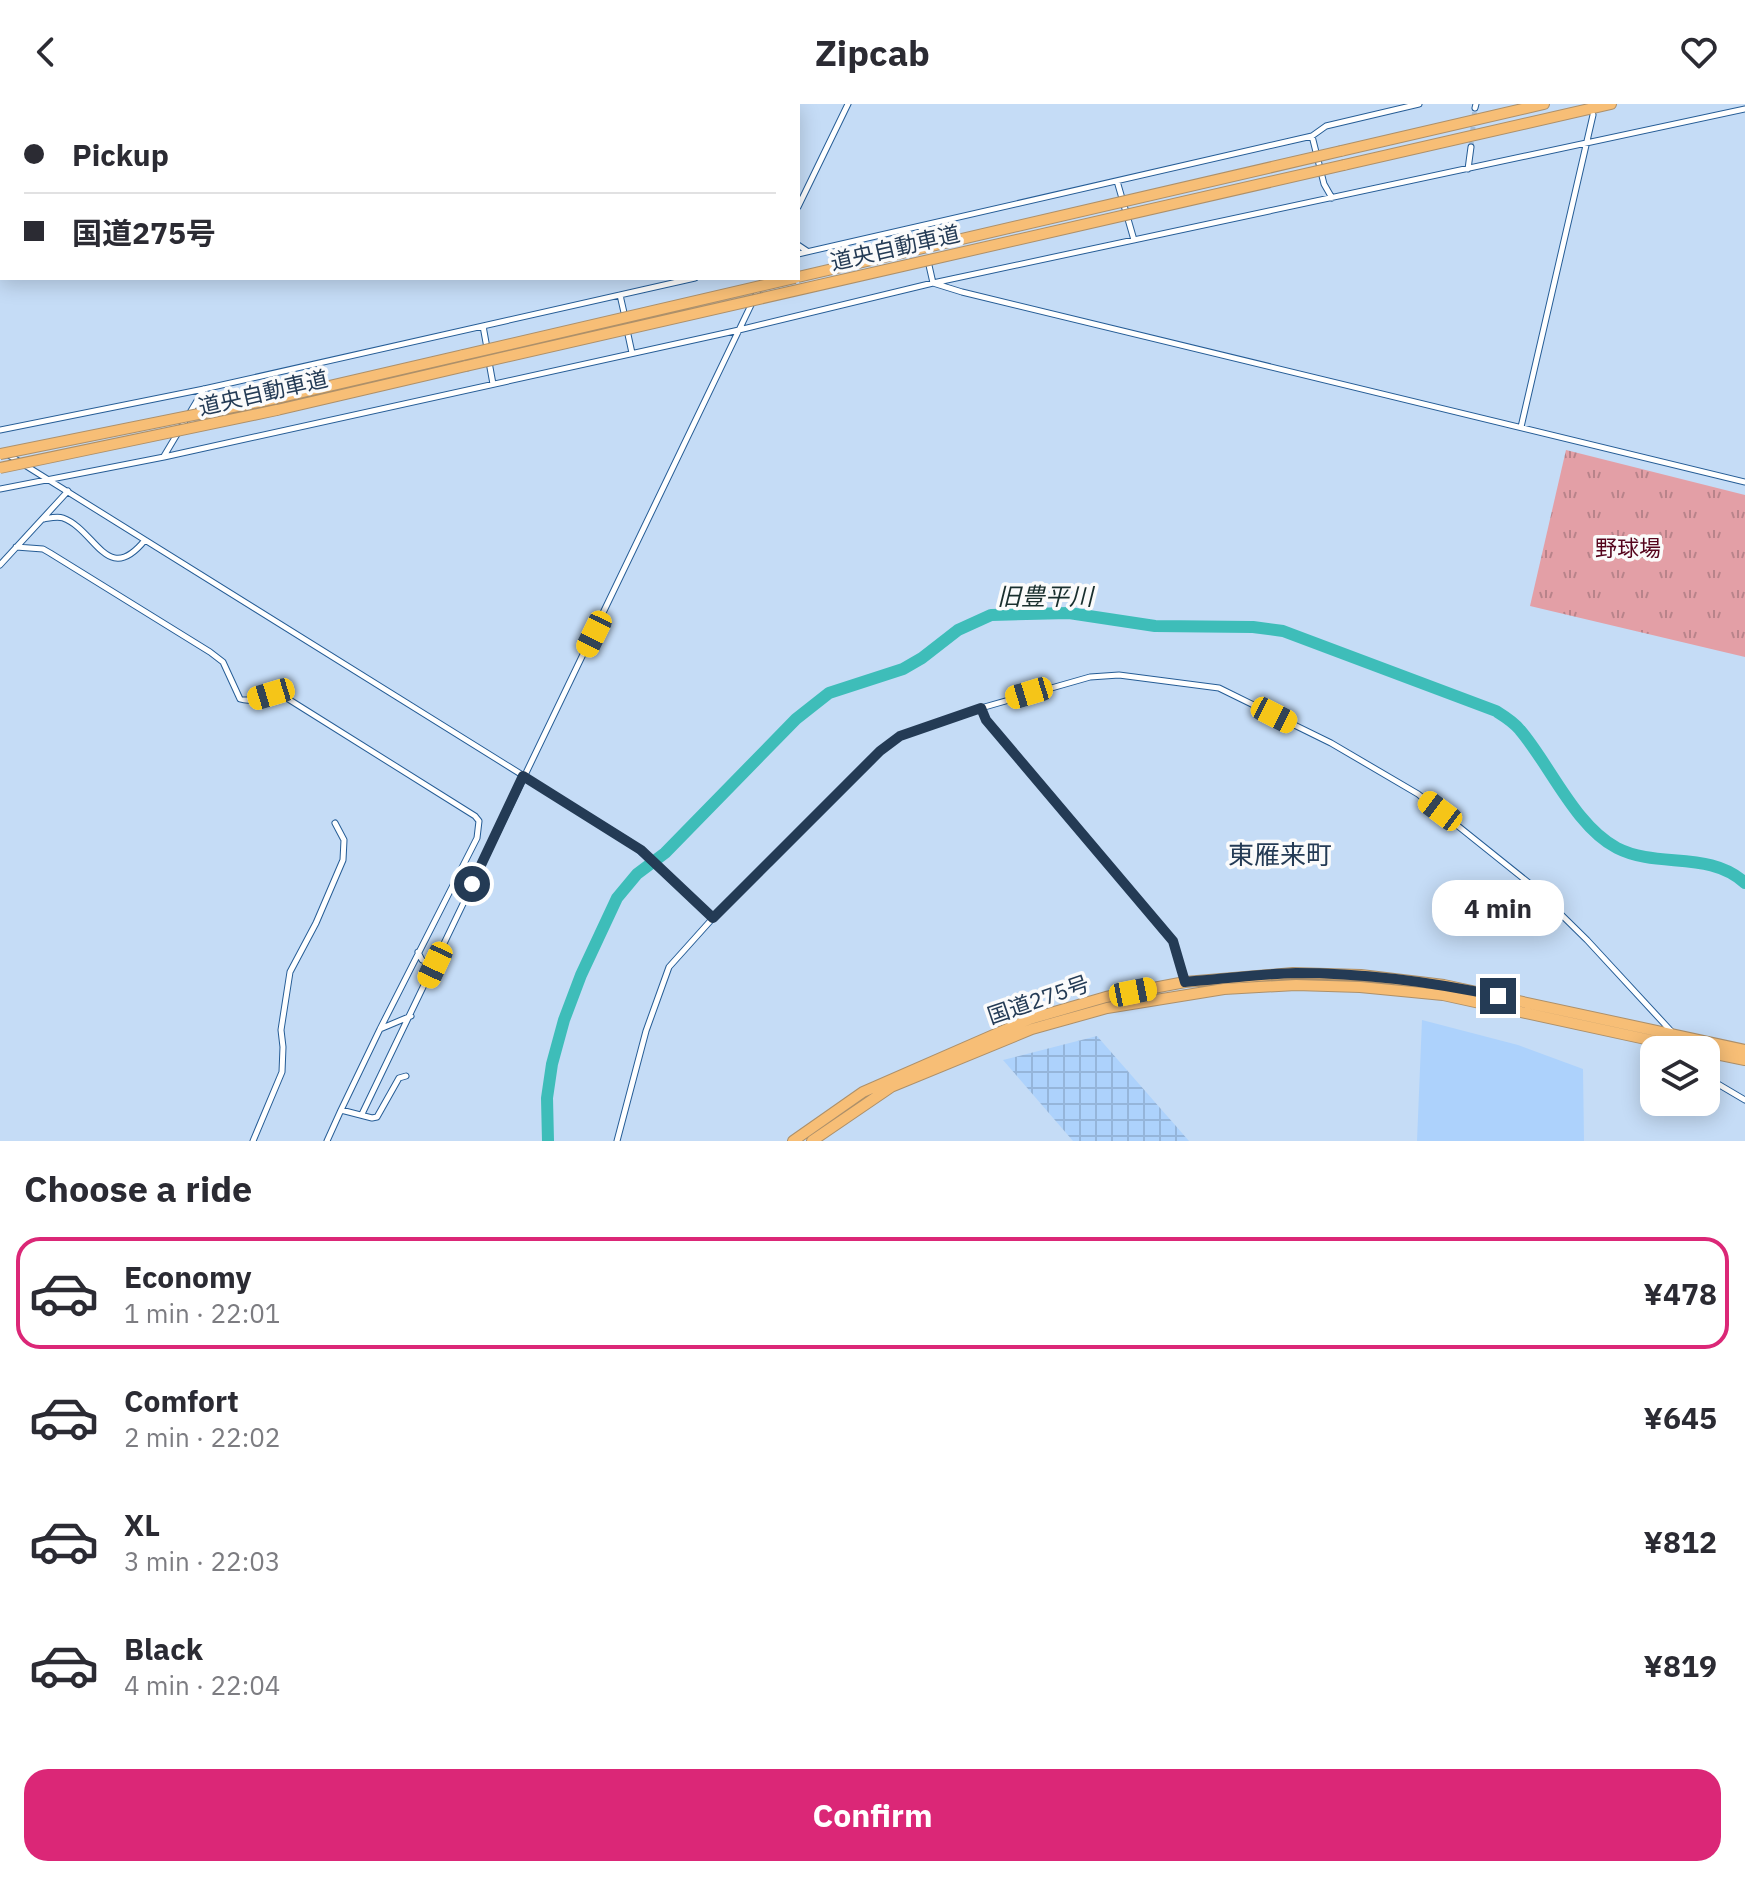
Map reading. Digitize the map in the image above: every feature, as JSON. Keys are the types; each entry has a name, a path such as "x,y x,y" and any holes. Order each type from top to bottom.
{"highway":[{"name":"道央自動車道","path":"800,277 1544,104"},
{"name":"道央自動車道","path":"0,468 464,360 1611,104"},
{"name":"道央自動車道","path":"464,360 788,280"},
{"name":"道央自動車道","path":"0,452 275,404"},
{"name":"国道275号","path":"793,1141 876,1085 1030,1019 1106,997 1185,982 1293,973 1361,975 1444,985 1649,1036"},
{"name":"国道275号","path":"812,1141 891,1087 1032,1029 1107,1008 1224,989 1309,985 1443,995 1643,1036"},
{"name":"国道275号","path":"1720,1047 1745,1050"},
{"path":"1720,1055 1745,1060"}],"street":[{"path":"800,203 848,104"},
{"path":"800,254 1312,136 1326,126 1419,104"},
{"path":"0,489 164,457 739,330 933,283 1587,144 1734,108 1745,109"},
{"path":"1521,427 1593,115"},
{"path":"1312,136 1324,184 1332,198"},
{"path":"1468,169 1471,147"},
{"path":"1117,181 1134,240"},
{"path":"921,227 933,283"},
{"path":"800,246 808,252"},
{"path":"0,430 204,389 686,280"},
{"path":"362,1114 763,280"},
{"path":"933,283 1745,482"},
{"path":"620,295 632,353"},
{"path":"483,326 493,384"},
{"path":"164,457 204,389"},
{"path":"0,452 68,491 641,850 713,918"},
{"path":"0,565 68,491"},
{"path":"44,519 60,517 68,521 105,553 121,559 130,556 145,540"},
{"path":"16,547 43,549 210,652 223,662 240,699 250,701 271,694 285,697 479,821 477,838 418,951 327,1141"},
{"path":"617,1141 646,1031 669,967 713,918 880,751 900,736 981,708 1077,680 1119,675 1219,688 1331,743 1418,794 1529,883 1587,940 1671,1036"},
{"path":"981,708 986,720 1173,941 1185,982"},
{"path":"253,1141 282,1072 281,1030 290,972 316,923 343,860 344,840 335,823"},
{"path":"418,951 420,958 435,965"},
{"path":"380,1029 411,1016"},
{"path":"341,1110 372,1118 380,1114 399,1078 406,1076"},
{"path":"1720,1085 1745,1100"}],"shaded area":[{"path":"1422,1020 1518,1045 1583,1069 1584,1141 1417,1141"},
{"path":"1097,1036 1189,1141 1073,1141 1003,1060"}],"green space":[{"name":"野球場","path":"1566,450 1745,495 1745,657 1530,606"}],"waterway":[{"name":"旧豊平川","path":"548,1141 547,1098 564,1020 617,898 637,874 665,853 796,719 829,693 903,669 958,630 991,615 1069,613 1155,626 1253,627 1283,631 1496,711 1518,727 1576,810 1602,838 1633,854 1716,867 1745,883"}],"tunnel":[{"path":"1471,147 1475,108"}],"district":[{"name":"東雁来町","path":"1280,854"}],"route":[{"path":"472,884 523,776 641,850 713,918 880,751 900,736 981,708 986,720 1173,941 1185,982 1293,973 1361,975 1444,985 1498,996"}]}
